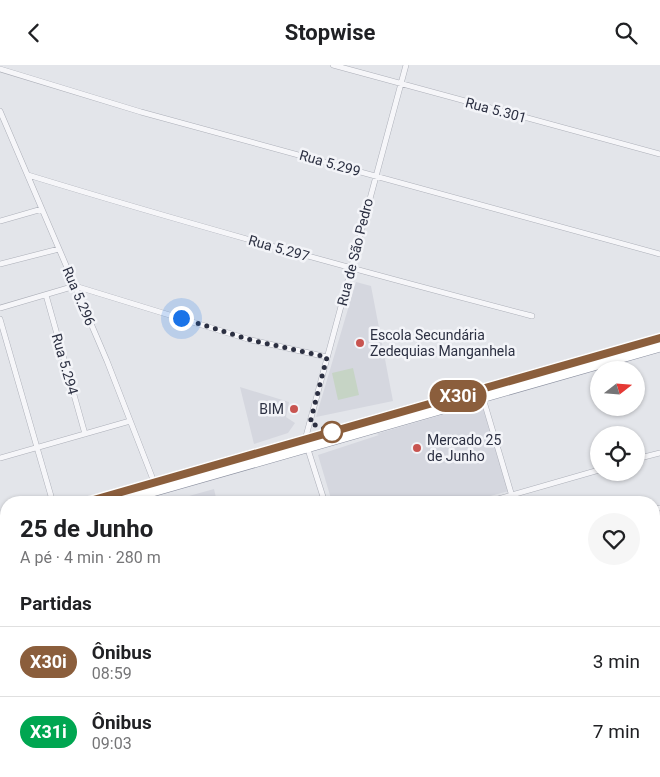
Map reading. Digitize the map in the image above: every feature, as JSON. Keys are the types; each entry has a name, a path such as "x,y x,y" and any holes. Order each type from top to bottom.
{"highway":[{"path":"139,496 293,452 304,443 660,338"},
{"path":"106,496 154,481 483,398 660,347"}],"street":[{"name":"Rua 5.301","path":"333,65 400,85 660,154"},
{"name":"Rua de São Pedro","path":"304,443 406,65"},
{"name":"Rua 5.299","path":"0,69 141,112 660,254"},
{"name":"Rua 5.296","path":"0,111 75,286 154,481"},
{"name":"Rua 5.297","path":"28,175 194,226 251,239 352,269 532,316"},
{"path":"0,221 42,209"},
{"path":"0,264 59,249"},
{"path":"0,308 75,286 251,340 327,357"},
{"name":"Rua 5.294","path":"46,295 85,434"},
{"path":"0,319 51,496"},
{"path":"483,398 512,495"},
{"path":"0,458 130,421"},
{"path":"304,443 323,496"},
{"path":"645,457 660,453"},
{"path":"508,496 590,473"}],"shaded area":[{"name":"Escola Secundária Zedequias Manganhela","path":"356,282 371,286 393,401 316,417"},
{"path":"240,387 289,402 286,417 295,423 288,433 254,444"},
{"name":"Mercado 25 de Junho","path":"483,403 509,491 490,496 330,496 318,455 379,435 376,434"},
{"path":"214,489 216,496 189,496"}],"green space":[{"path":"353,368 359,395 338,400 332,373"}],"bus line":[{"name":"X30i","path":"106,496 660,338"}],"place":[{"name":"Escola Secundária Zedequias Manganhela","path":"360,343"},
{"name":"BIM","path":"294,409"},
{"name":"Mercado 25 de Junho","path":"417,448"}],"route":[{"path":"181,318 251,340 327,357 310,423 332,432"}]}
